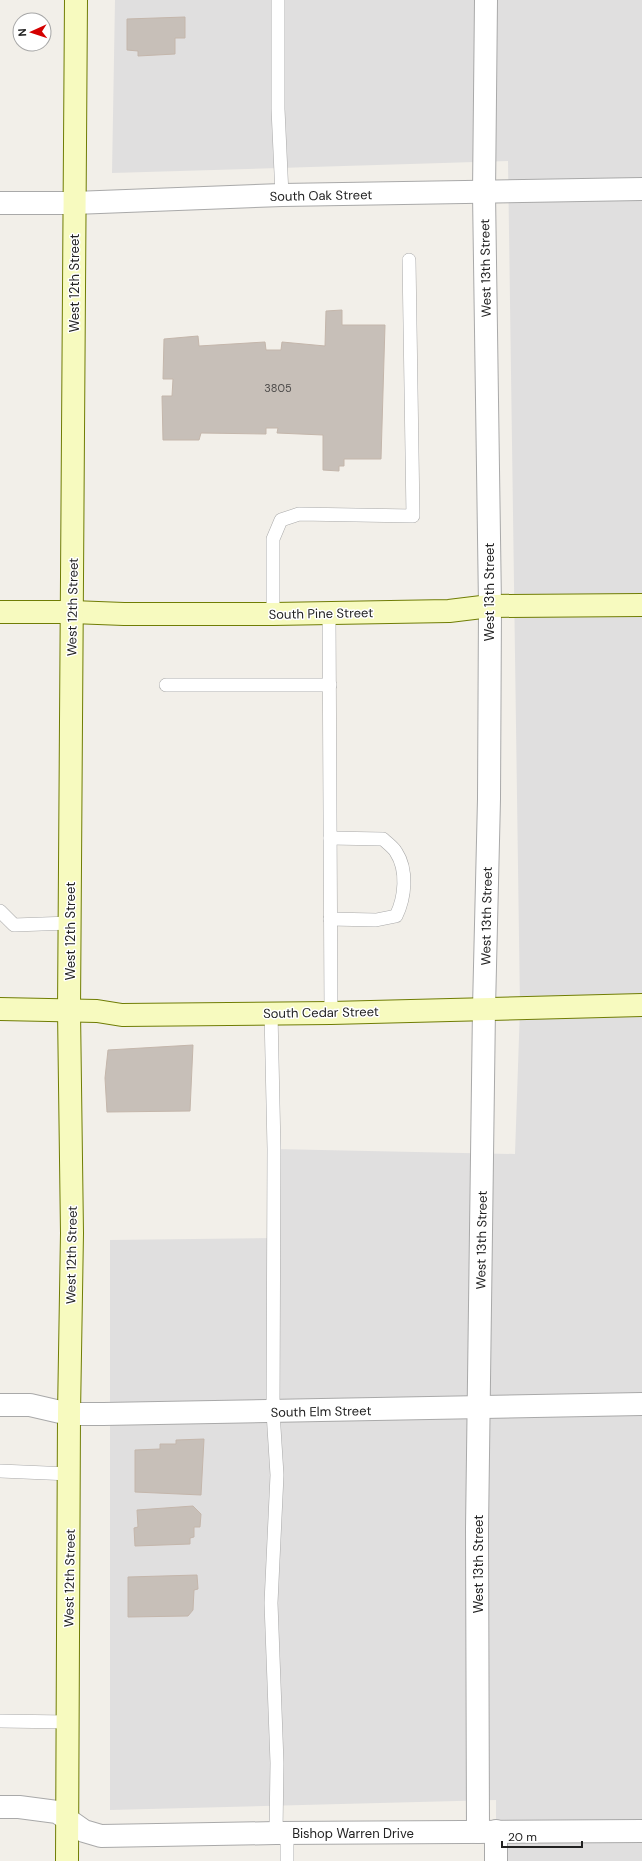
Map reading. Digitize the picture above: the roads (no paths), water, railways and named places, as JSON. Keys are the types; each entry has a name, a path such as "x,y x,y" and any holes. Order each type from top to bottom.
{"main road":[{"name":"West 12th Street","path":"67,1861 69,1820 67,1722 72,1232 69,1011 76,0"},
{"name":"South Pine Street","path":"0,612 273,614 449,611 490,606 642,605"},
{"name":"South Cedar Street","path":"0,1009 107,1012 122,1015 331,1013 642,1005"}],"street":[{"name":"West 13th Street","path":"486,0 484,193 490,606 489,799 484,1008 477,1529 487,1831 496,1861"},
{"name":"South Oak Street","path":"0,203 74,203 282,195 455,192 484,193 642,189"},
{"name":"South Elm Street","path":"0,1405 30,1405 69,1414 274,1412 642,1404"},
{"name":"Bishop Warren Drive","path":"0,1807 19,1807 57,1812 84,1831 101,1836 487,1831 642,1831"}],"lane":[{"path":"278,0 278,109 282,195"},
{"path":"273,614 273,539 281,520 299,514 413,516 409,260"},
{"path":"329,613 331,1013"},
{"path":"166,684 330,685"},
{"path":"330,838 383,839 396,852 403,867 402,903 396,916 376,920 330,920"},
{"path":"0,911 14,925 70,923"},
{"path":"271,1013 274,1149 274,1412 277,1475 271,1603 281,1833 286,1861"},
{"path":"0,1471 70,1474"},
{"path":"0,1721 67,1722"}]}
